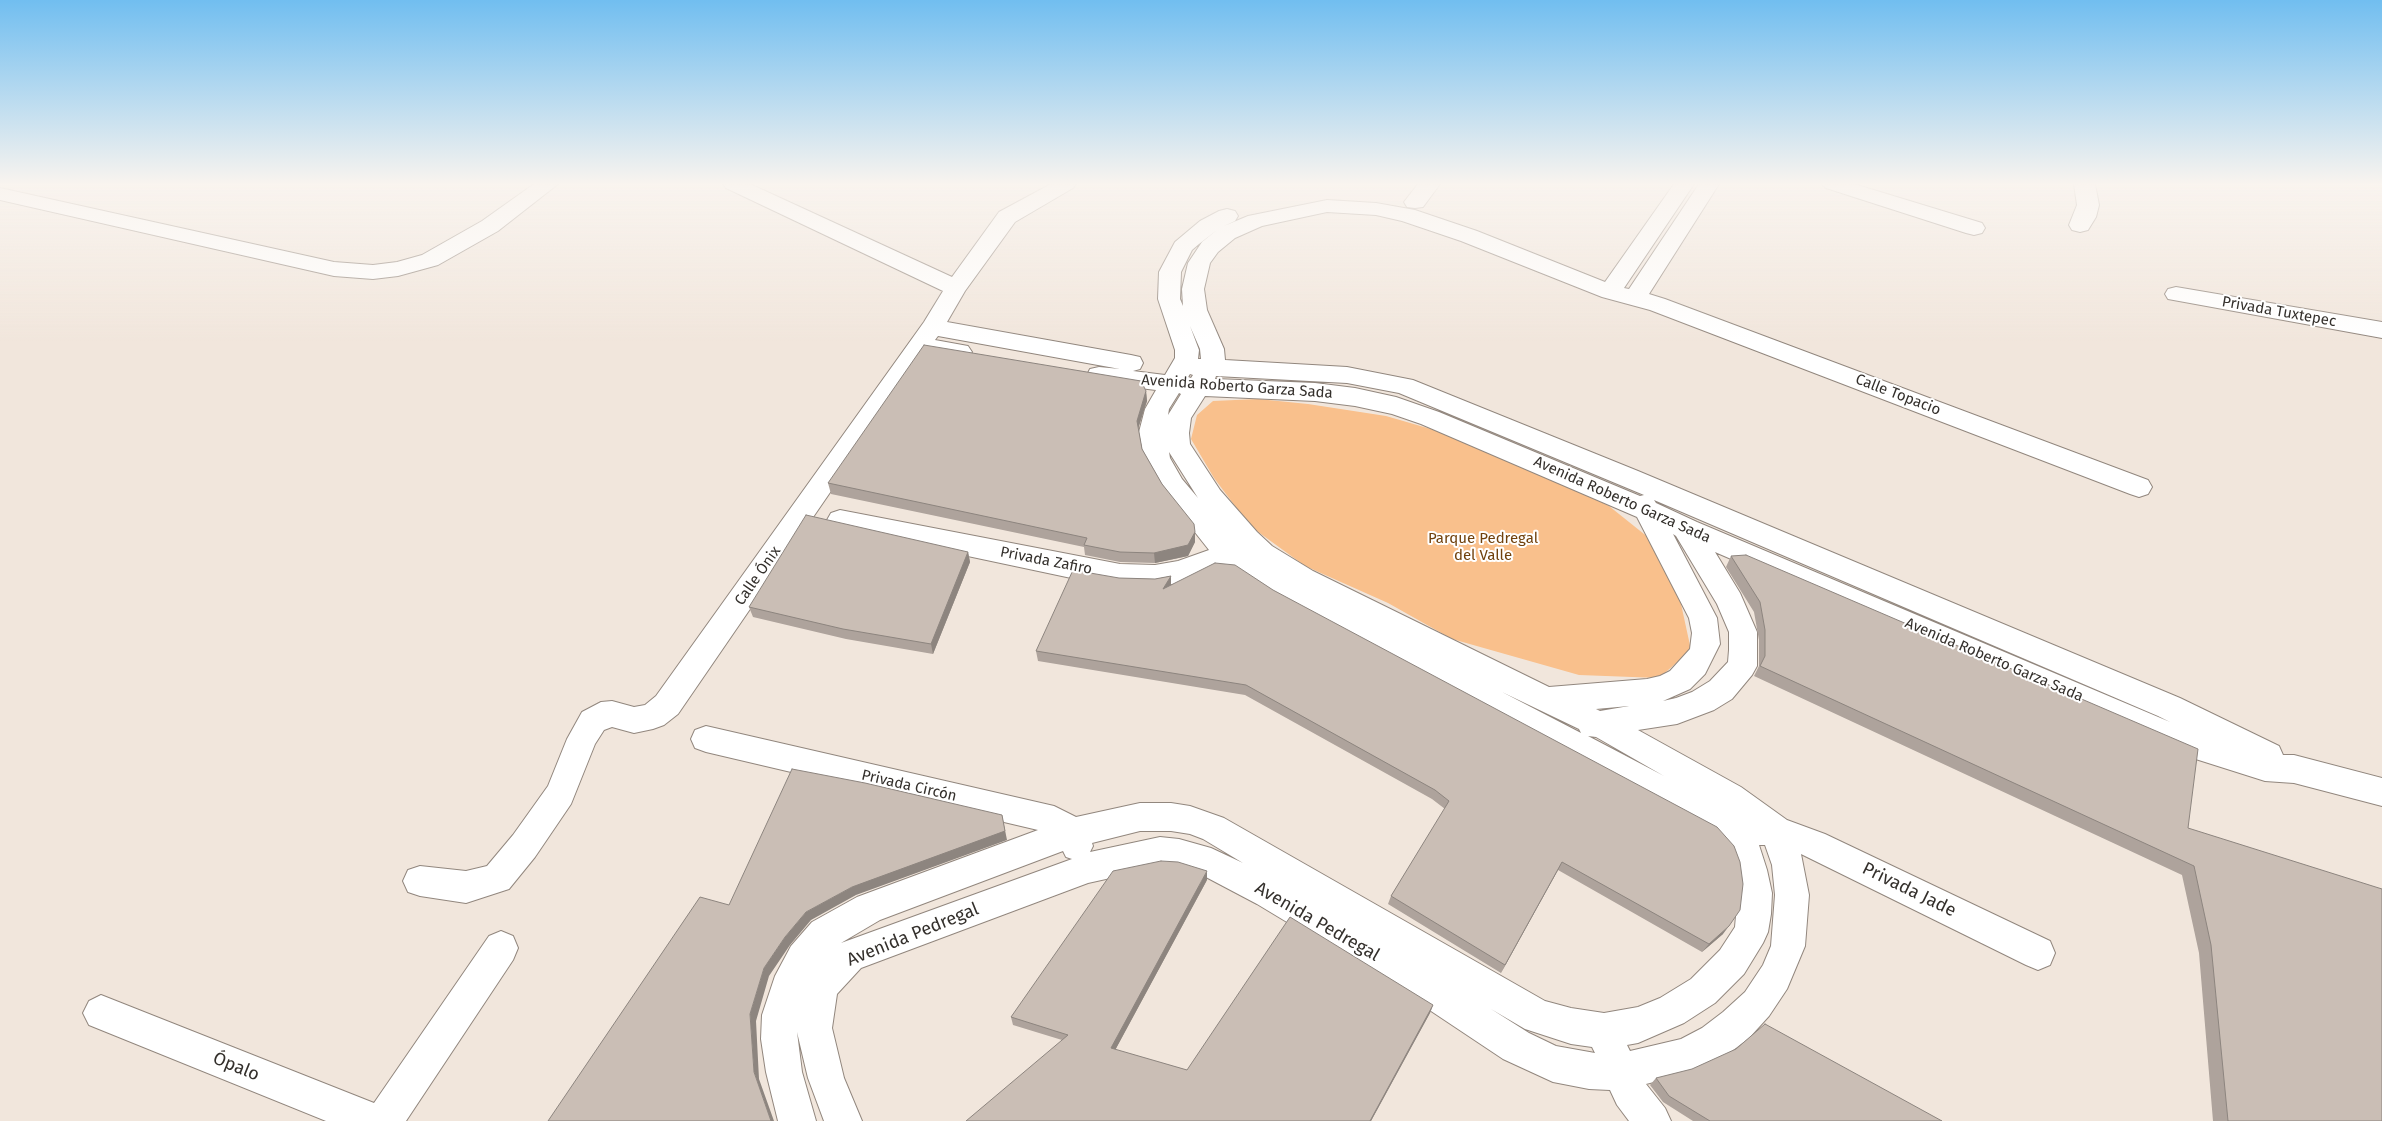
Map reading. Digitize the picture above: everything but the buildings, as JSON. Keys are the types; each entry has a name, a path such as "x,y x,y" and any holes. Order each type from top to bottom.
{"street":[{"path":"187,236 334,269 373,272 398,269 430,260 472,236"},
{"path":"845,236 956,288"},
{"name":"Calle Ónix","path":"420,881 466,887 497,878 524,846 560,794 582,739 593,721 601,714 612,714 634,720 653,716 667,705 926,336 956,288 993,236"},
{"path":"1190,376 1186,358 1187,350 1169,299 1168,288 1170,272 1183,247 1196,236"},
{"path":"1224,236 1210,247 1199,263 1193,289 1195,310 1212,349 1190,376 1157,409 1152,432 1157,459 1173,486 1290,595 1496,704 1599,724 1677,711 1703,702 1721,690 1742,666 1744,650 1743,632 1730,601 1687,529 1655,502"},
{"path":"1473,236 1644,297 1679,236"},
{"path":"1515,236 1614,285"},
{"path":"1614,285 1648,236"},
{"name":"Privada Tuxtepec","path":"2176,294 2382,330"},
{"name":"Calle Topacio","path":"1644,297 2139,487"},
{"name":"Avenida Roberto Garza Sada","path":"926,336 1100,375 1347,375 1404,386 1629,478 1655,502"},
{"name":"Avenida Roberto Garza Sada","path":"1190,376 1355,397 1396,406 1430,418 1655,502 2169,707 2294,769"},
{"path":"1546,715 1667,687 1680,680 1695,665 1702,654 1706,639 1703,618 1655,502"},
{"name":"Privada Zafiro","path":"840,520 1076,568 1120,575 1155,576 1180,572 1238,547"},
{"name":"Avenida Roberto Garza Sada","path":"1687,529 2194,746 2265,767 2294,769 2382,792"},
{"path":"1238,547 1262,553 1303,579 1546,715 1736,830"},
{"path":"1599,724 1730,797"},
{"name":"Privada Circón","path":"706,738 1054,820 1071,833 1088,868"},
{"name":"Avenida Pedregal","path":"797,1121 784,1072 779,1038 780,1014 787,988 803,958 824,934 869,908 1071,833 1140,817 1171,817 1190,820 1213,828 1233,838 1538,1017 1571,1026 1604,1031 1638,1025 1672,1012 1703,991 1732,962 1750,932 1754,914 1751,870 1736,830 1730,797"},
{"name":"Privada Jade","path":"1730,797 1777,831 1814,844 2038,953"},
{"name":"Privada Jade","path":"1736,830 1777,831"},
{"name":"Avenida Pedregal","path":"843,1121 826,1078 814,1028 817,1000 823,984 849,956 1088,868 1160,852 1179,854 1211,863 1269,893 1410,977 1516,1046 1553,1064 1589,1071 1620,1072 1686,1056 1715,1041 1736,1026 1757,1004 1775,977 1788,946 1792,909 1788,866 1777,831"},
{"path":"384,1121 501,948"},
{"name":"Ópalo","path":"101,1013 372,1121"},
{"path":"1604,1031 1630,1092 1652,1121"}],"green space":[{"name":"Parque Pedregal del Valle","path":"1258,399 1308,404 1386,416 1455,436 1511,456 1609,506 1649,538 1678,590 1691,650 1659,678 1579,675 1452,639 1388,603 1305,566 1250,526 1214,478 1191,439 1197,415 1213,401"}]}
